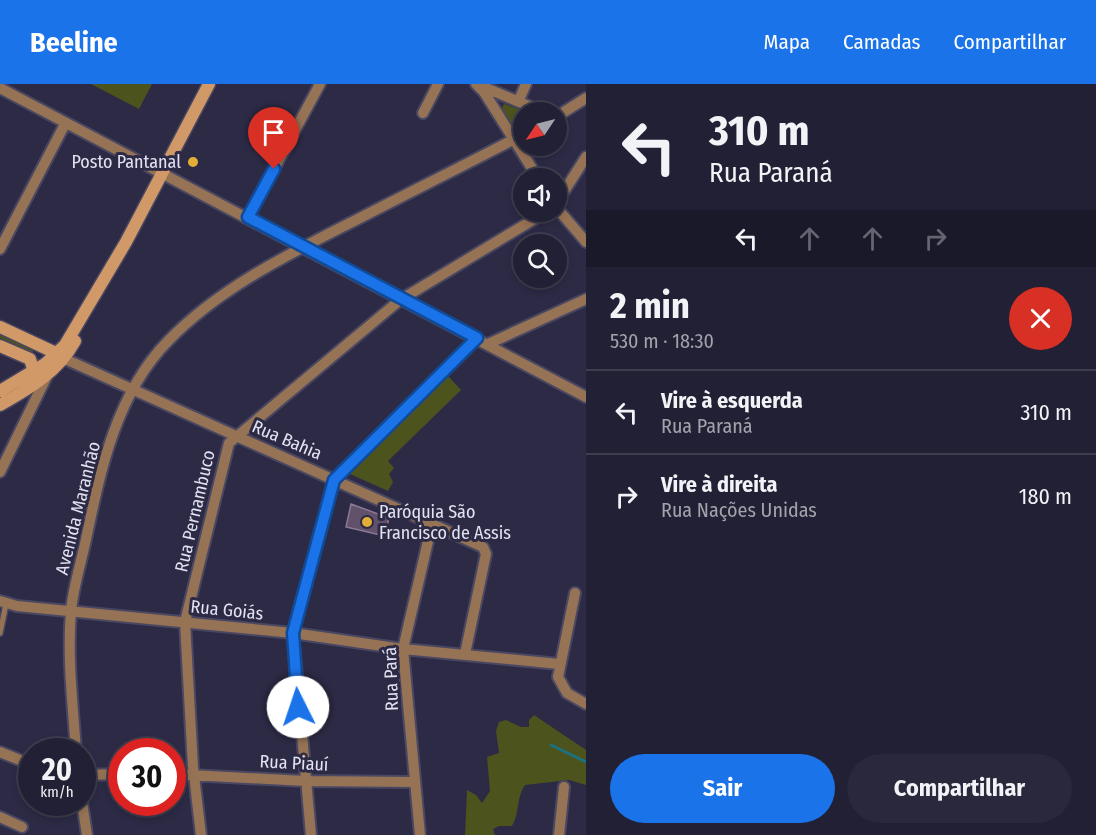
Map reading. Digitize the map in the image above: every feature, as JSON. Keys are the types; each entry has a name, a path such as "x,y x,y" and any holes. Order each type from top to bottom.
{"main road":[{"path":"0,405 47,376 62,357 209,84"},
{"name":"Rua Bahia","path":"0,327 62,357"},
{"path":"30,359 38,353 38,345"},
{"path":"0,346 30,359 34,372"},
{"path":"0,391 62,357"}],"street":[{"path":"248,217 320,84"},
{"path":"423,113 438,84"},
{"path":"476,84 523,102"},
{"path":"476,84 513,130"},
{"path":"519,100 526,84"},
{"path":"0,88 586,397"},
{"path":"567,110 586,98"},
{"path":"0,249 65,123"},
{"name":"Avenida Maranhão","path":"75,738 71,610 99,476 131,390 166,343 198,313 250,278 304,247 513,140"},
{"path":"567,187 586,157"},
{"path":"567,219 586,242"},
{"name":"Rua Pernambuco","path":"201,835 194,774 184,622 229,443 233,437 400,300 529,222"},
{"path":"488,344 586,299"},
{"path":"312,835 293,633 334,480 477,338"},
{"name":"Rua Bahia","path":"62,357 233,437 483,547 486,559 465,654"},
{"path":"0,472 47,376"},
{"name":"Rua Pará","path":"420,835 403,649 432,524"},
{"path":"575,593 558,677 567,693 586,704"},
{"name":"Rua Goiás","path":"3,602 293,633 403,649 560,664"},
{"path":"0,752 18,759"},
{"name":"Rua Piauí","path":"186,774 306,781 414,782"},
{"path":"559,835 564,787"},
{"path":"84,816 87,835"},
{"path":"0,817 22,828"}],"lane":[{"path":"0,633 3,602"}],"green space":[{"path":"91,84 152,84 139,109"},
{"path":"504,104 513,107 513,129 501,110"},
{"path":"0,331 34,347 32,355 0,343"},
{"path":"448,376 461,390 388,461 394,468 389,474 393,482 388,491 350,474"},
{"path":"534,715 586,750 586,785 569,780 525,785 512,826 499,826 493,829 495,835 465,835 467,790 476,795 482,803 490,791 487,757 499,753 496,731 499,722 506,720 521,727 529,727 529,720"}],"building":[{"name":"Paróquia São Francisco de Assis","path":"351,504 389,518 385,536 346,527"}],"waterway":[{"path":"551,745 586,762"}],"place":[{"name":"Posto Pantanal","path":"193,162"},
{"name":"Paróquia São Francisco de Assis","path":"367,522"}],"route":[{"path":"274,169 248,217 400,300 477,338 334,480 293,633 298,707"}]}
